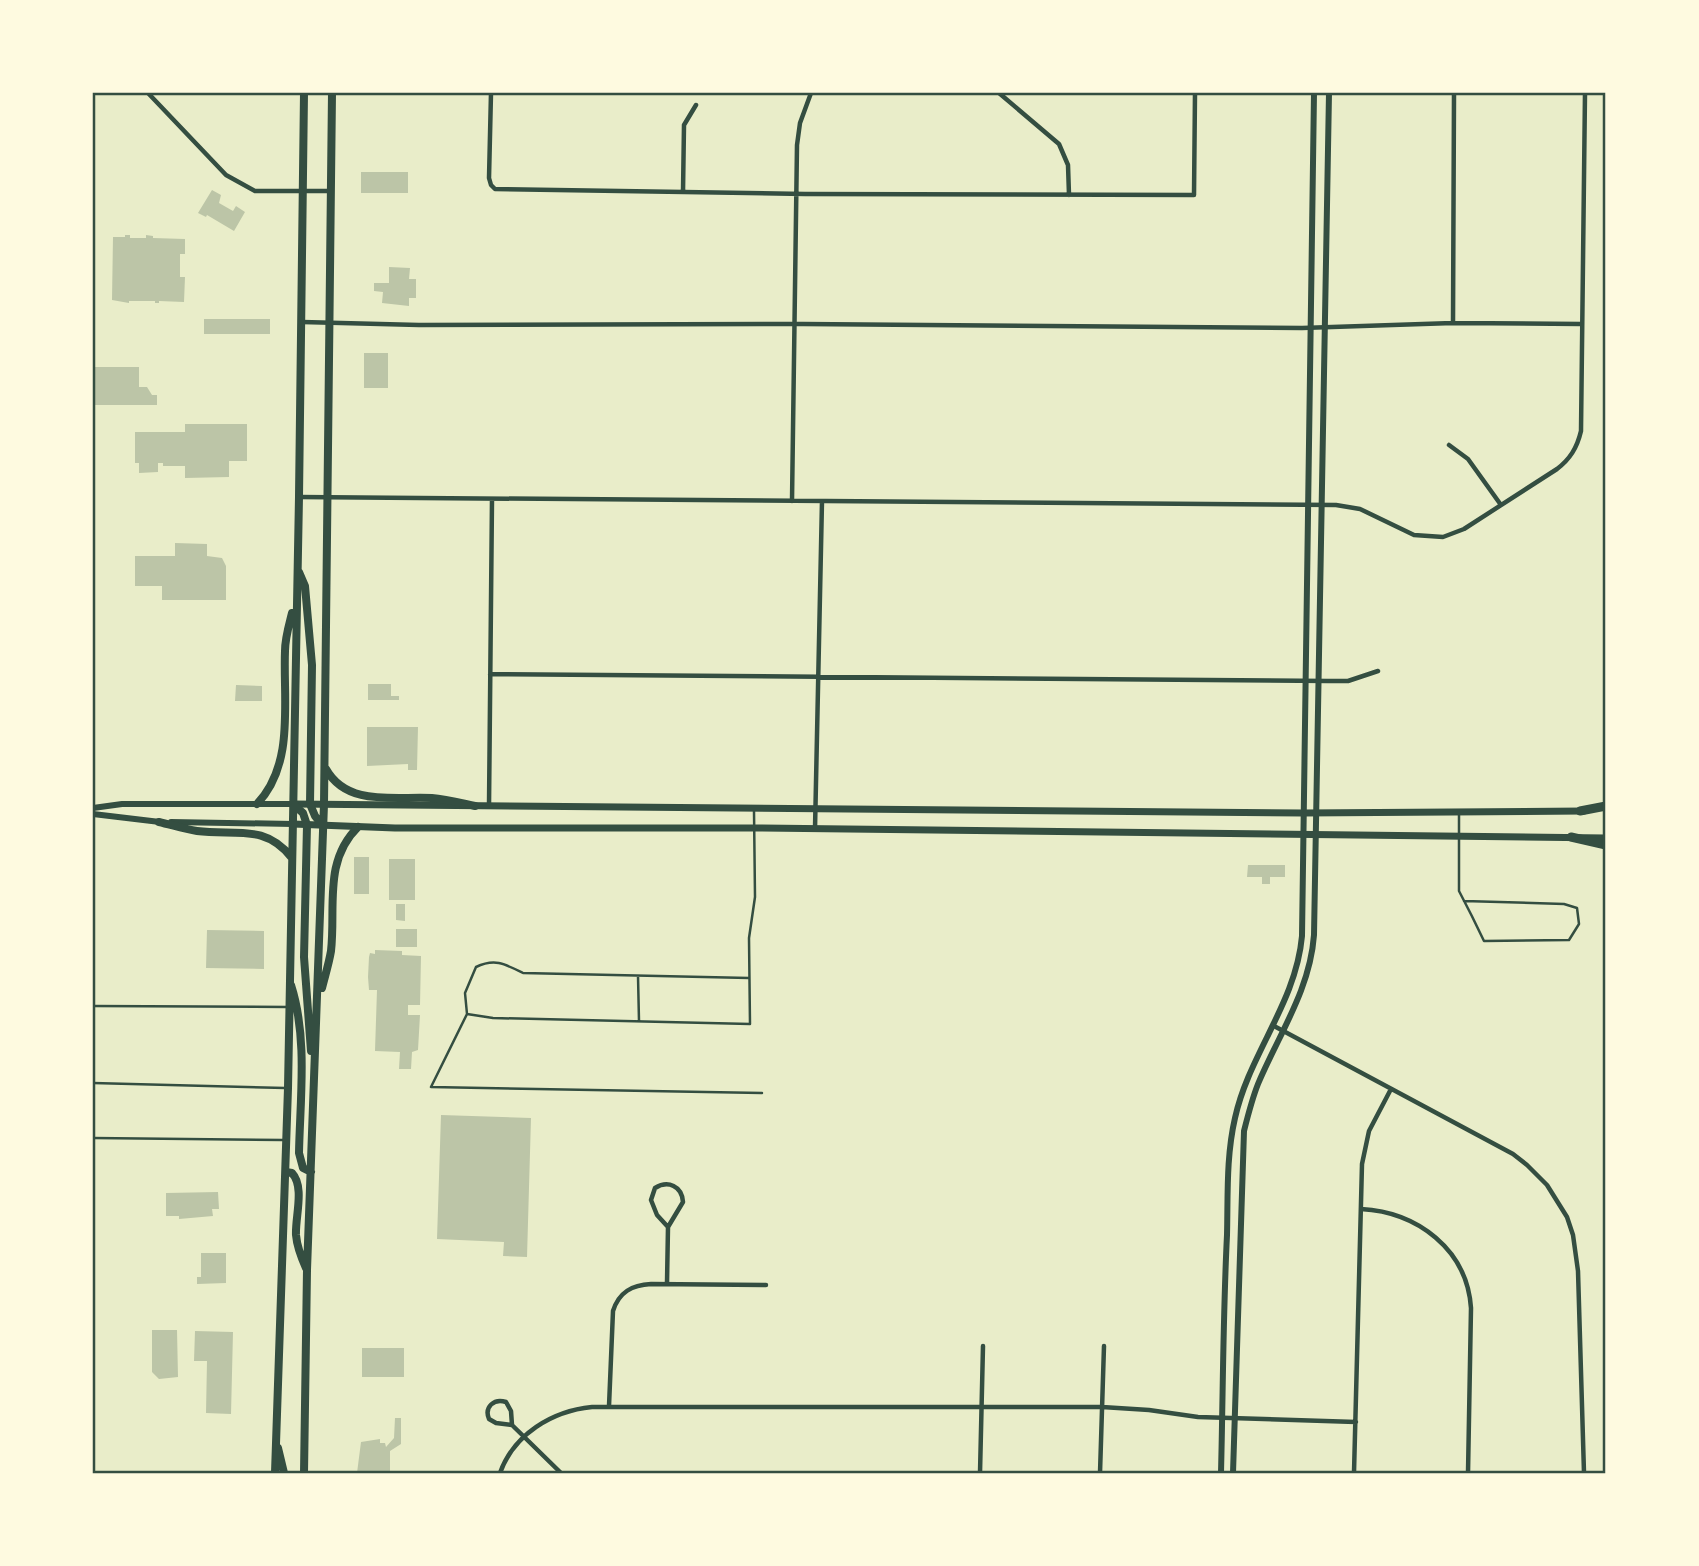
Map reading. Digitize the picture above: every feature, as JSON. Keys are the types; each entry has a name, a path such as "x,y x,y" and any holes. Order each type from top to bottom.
{"highway":[{"path":"1580,811 1606,809"},
{"path":"1571,837 1606,845"}],"main road":[{"path":"275,1473 288,1088 304,93"},
{"path":"304,1473 307,1270 325,767 332,93"},
{"path":"297,566 305,586 312,665 310,804 323,825"},
{"path":"257,804 272,785 281,763 284,744 285,647 296,593"},
{"path":"325,767 333,782 351,792 374,797 435,798 475,806"},
{"path":"293,804 1303,813 1580,811"},
{"path":"293,804 303,813 307,825 304,957 314,1075"},
{"path":"159,822 198,831 244,832 267,837 278,842 292,858"},
{"path":"293,824 358,827 754,828 1606,838"},
{"path":"318,1004 331,951 336,864 342,846 358,827"},
{"path":"289,979 297,1003 301,1061 299,1153 303,1168 311,1172"},
{"path":"286,1172 292,1173 298,1184 296,1236 300,1256 307,1270"},
{"path":"277,1441 284,1473"}],"street":[{"path":"148,93 226,175 255,191 330,191"},
{"path":"491,93 489,178 495,189 1069,195 1194,195 1195,93"},
{"path":"792,501 798,134 811,93"},
{"path":"999,93 1059,144 1068,165 1069,195"},
{"path":"1221,1473 1230,1141 1243,1090 1297,971 1301,948 1314,93"},
{"path":"1233,1473 1244,1131 1257,1087 1308,975 1313,950 1329,93"},
{"path":"1453,323 1454,93"},
{"path":"299,497 1322,505 1360,509 1405,532 1443,537 1464,529 1566,462 1578,441 1581,431 1585,93"},
{"path":"683,192 684,125 696,105"},
{"path":"302,321 419,325 794,324 1311,328 1453,323 1581,324"},
{"path":"1448,445 1468,459 1502,505"},
{"path":"489,807 492,499"},
{"path":"815,829 822,501"},
{"path":"490,674 1348,681 1378,671"},
{"path":"93,808 122,804 293,804"},
{"path":"93,814 159,822 293,824"},
{"path":"1274,1026 1494,1143 1527,1165 1547,1185 1567,1217 1573,1235 1578,1271 1584,1473"},
{"path":"1354,1473 1362,1164 1365,1143 1373,1122 1391,1089"},
{"path":"667,1283 668,1227 681,1207 682,1196 676,1186 664,1184 653,1191 651,1203 668,1227"},
{"path":"1360,1209 1394,1214 1426,1231 1448,1248 1468,1282 1471,1308 1468,1473"},
{"path":"609,1406 612,1321 616,1303 621,1295 634,1286 667,1283 766,1285"},
{"path":"980,1473 983,1346"},
{"path":"1100,1473 1104,1346"},
{"path":"512,1425 511,1410 506,1402 499,1400 491,1404 487,1412 489,1419 496,1423 512,1425 561,1473"},
{"path":"500,1473 508,1455 524,1436 562,1413 609,1406 1102,1407 1223,1418 1356,1422"}],"lane":[{"path":"467,1014 493,1018 750,1024 749,938 755,897 754,809"},
{"path":"1459,812 1459,891 1464,901 1484,941 1569,940 1579,924 1577,908 1564,904 1464,901"},
{"path":"749,978 523,973 508,965 489,961 476,967 466,993 467,1014 431,1087 762,1093"},
{"path":"638,976 639,1021"},
{"path":"93,1006 288,1007"},
{"path":"93,1083 288,1088"},
{"path":"93,1138 286,1140"}],"building":[{"path":"361,172 408,172 408,193 361,193"},
{"path":"212,190 221,195 219,203 233,211 236,206 245,212 234,231 207,215 206,217 198,213"},
{"path":"130,235 130,238 146,238 146,235 153,238 185,239 185,254 180,254 180,277 185,277 184,302 129,303 112,300 113,237"},
{"path":"389,267 410,268 409,279 416,279 416,298 409,298 409,306 382,303 383,292 374,291 374,283 389,283"},
{"path":"204,319 270,319 270,334 204,334"},
{"path":"364,353 388,353 388,388 364,388"},
{"path":"93,367 139,367 139,387 147,387 152,395 157,395 157,405 93,405"},
{"path":"185,424 247,424 247,461 229,461 229,477 185,478 185,466 163,466 163,463 158,463 158,472 139,473 139,463 135,463 135,432 185,432"},
{"path":"175,543 207,544 207,556 222,558 226,566 226,600 162,600 162,586 135,586 135,556 175,556"},
{"path":"368,684 391,684 391,696 399,696 399,700 368,700"},
{"path":"236,685 262,686 262,701 235,701"},
{"path":"367,727 418,727 417,770 408,770 408,764 367,766"},
{"path":"354,857 369,857 369,894 354,894"},
{"path":"389,859 415,859 415,900 389,900"},
{"path":"1248,865 1285,865 1285,877 1270,877 1270,884 1262,884 1262,877 1247,877"},
{"path":"396,904 405,904 405,921 396,920"},
{"path":"396,929 417,929 417,947 396,947"},
{"path":"207,930 264,931 264,969 206,968"},
{"path":"375,950 402,951 402,955 421,956 420,1005 408,1005 408,1015 420,1015 418,1050 412,1052 411,1069 399,1069 400,1052 375,1051 377,990 369,990 368,977 370,953 375,954"},
{"path":"441,1115 531,1118 527,1257 503,1256 504,1242 437,1239"},
{"path":"218,1192 219,1209 212,1209 213,1216 179,1219 179,1216 166,1216 166,1193"},
{"path":"201,1253 226,1253 226,1283 197,1284 197,1277 201,1277"},
{"path":"152,1330 177,1330 178,1377 159,1379 152,1372"},
{"path":"195,1331 233,1332 231,1414 206,1413 207,1361 194,1361"},
{"path":"362,1348 404,1348 404,1377 362,1377"},
{"path":"395,1418 401,1418 401,1444 390,1451 390,1473 357,1473 361,1442 380,1439 380,1443 385,1443 386,1447 394,1438"}]}
